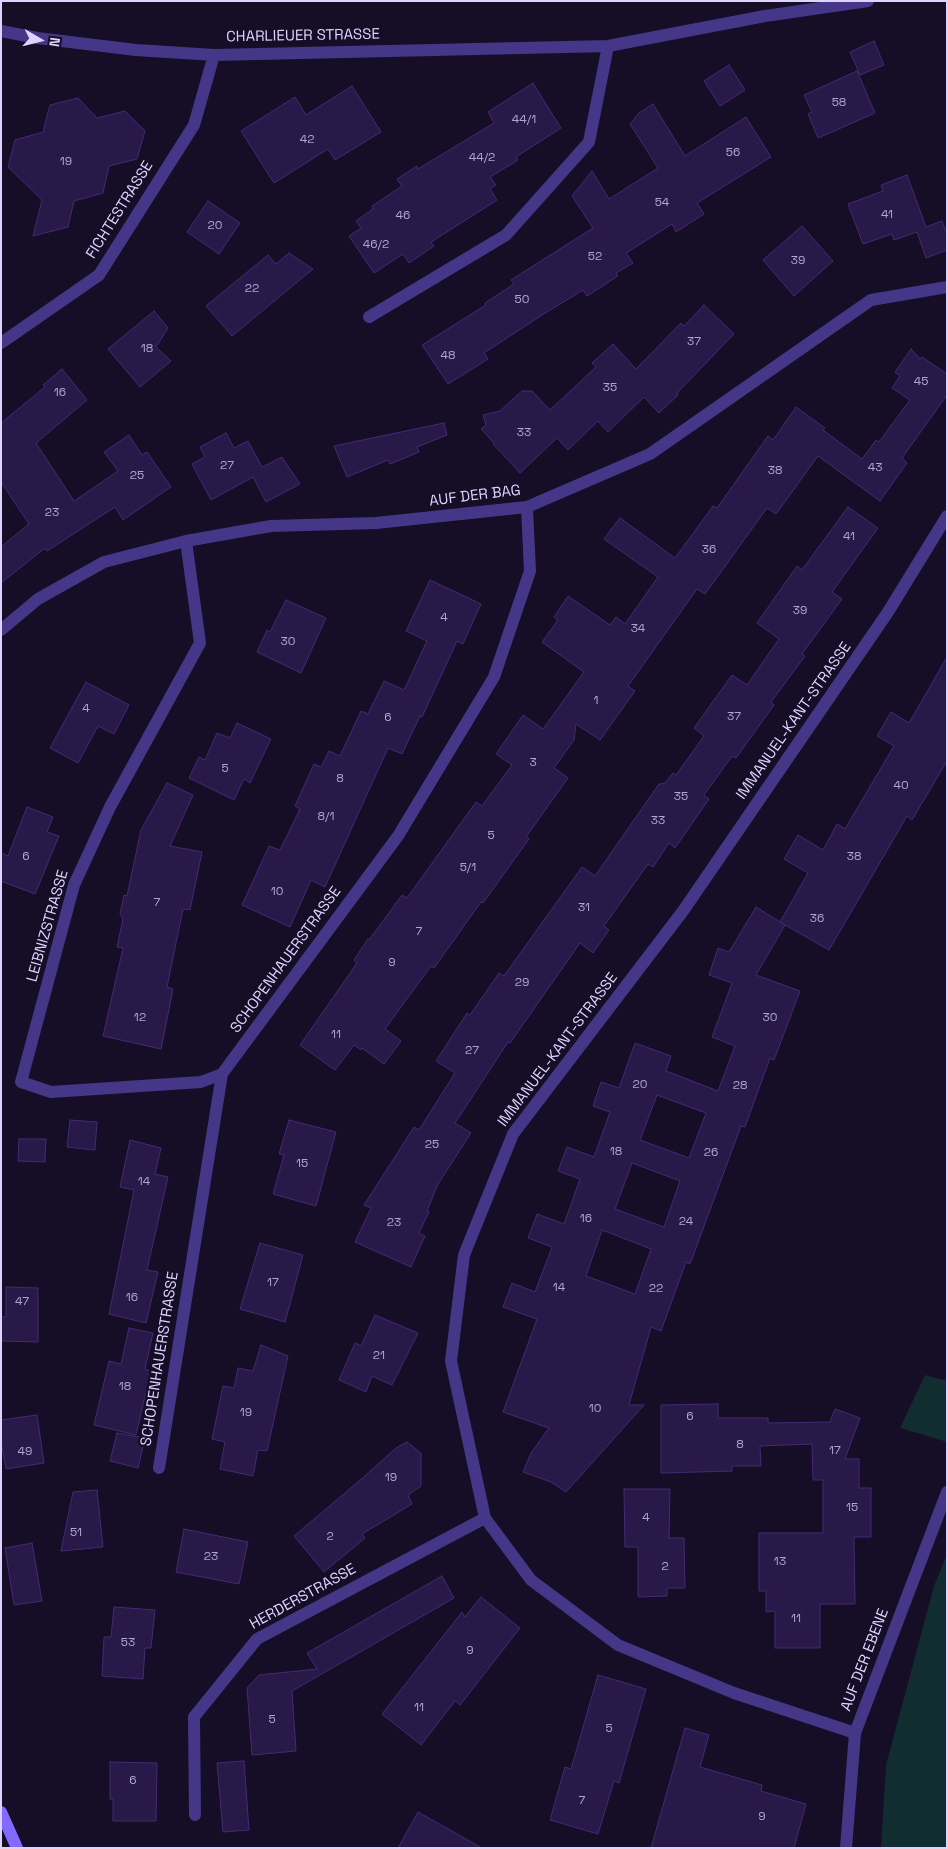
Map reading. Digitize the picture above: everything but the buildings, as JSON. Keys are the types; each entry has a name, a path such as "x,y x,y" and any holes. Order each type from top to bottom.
{"main road":[{"path":"1,1812 17,1848"}],"street":[{"name":"CHARLIEUER STRASSE","path":"1,31 37,38 136,50 214,55 608,46 764,16 868,1"},
{"path":"369,317 506,235 589,142 608,46"},
{"name":"FICHTESTRASSE","path":"1,343 99,275 194,125 214,55"},
{"name":"AUF DER BAG","path":"1,630 38,599 104,562 186,541 271,526 376,523 527,507 650,454 871,300 947,287"},
{"name":"SCHOPENHAUERSTRASSE","path":"159,1468 222,1074 398,836 494,677 530,571 527,507"},
{"name":"IMMANUEL-KANT-STRASSE","path":"855,1733 734,1693 618,1645 531,1580 485,1518 451,1361 464,1255 513,1134 683,911 888,612 947,516"},
{"name":"LEIBNIZSTRASSE","path":"186,541 200,642 114,799 74,885 21,1082 51,1092 201,1082 222,1074"},
{"name":"AUF DER EBENE","path":"846,1848 855,1733 947,1492"},
{"name":"HERDERSTRASSE","path":"195,1814 194,1717 257,1639 485,1518"}],"green space":[{"path":"925,1375 947,1381 947,1442 900,1428"},
{"path":"947,1554 947,1848 881,1848 886,1765 934,1586"}]}
